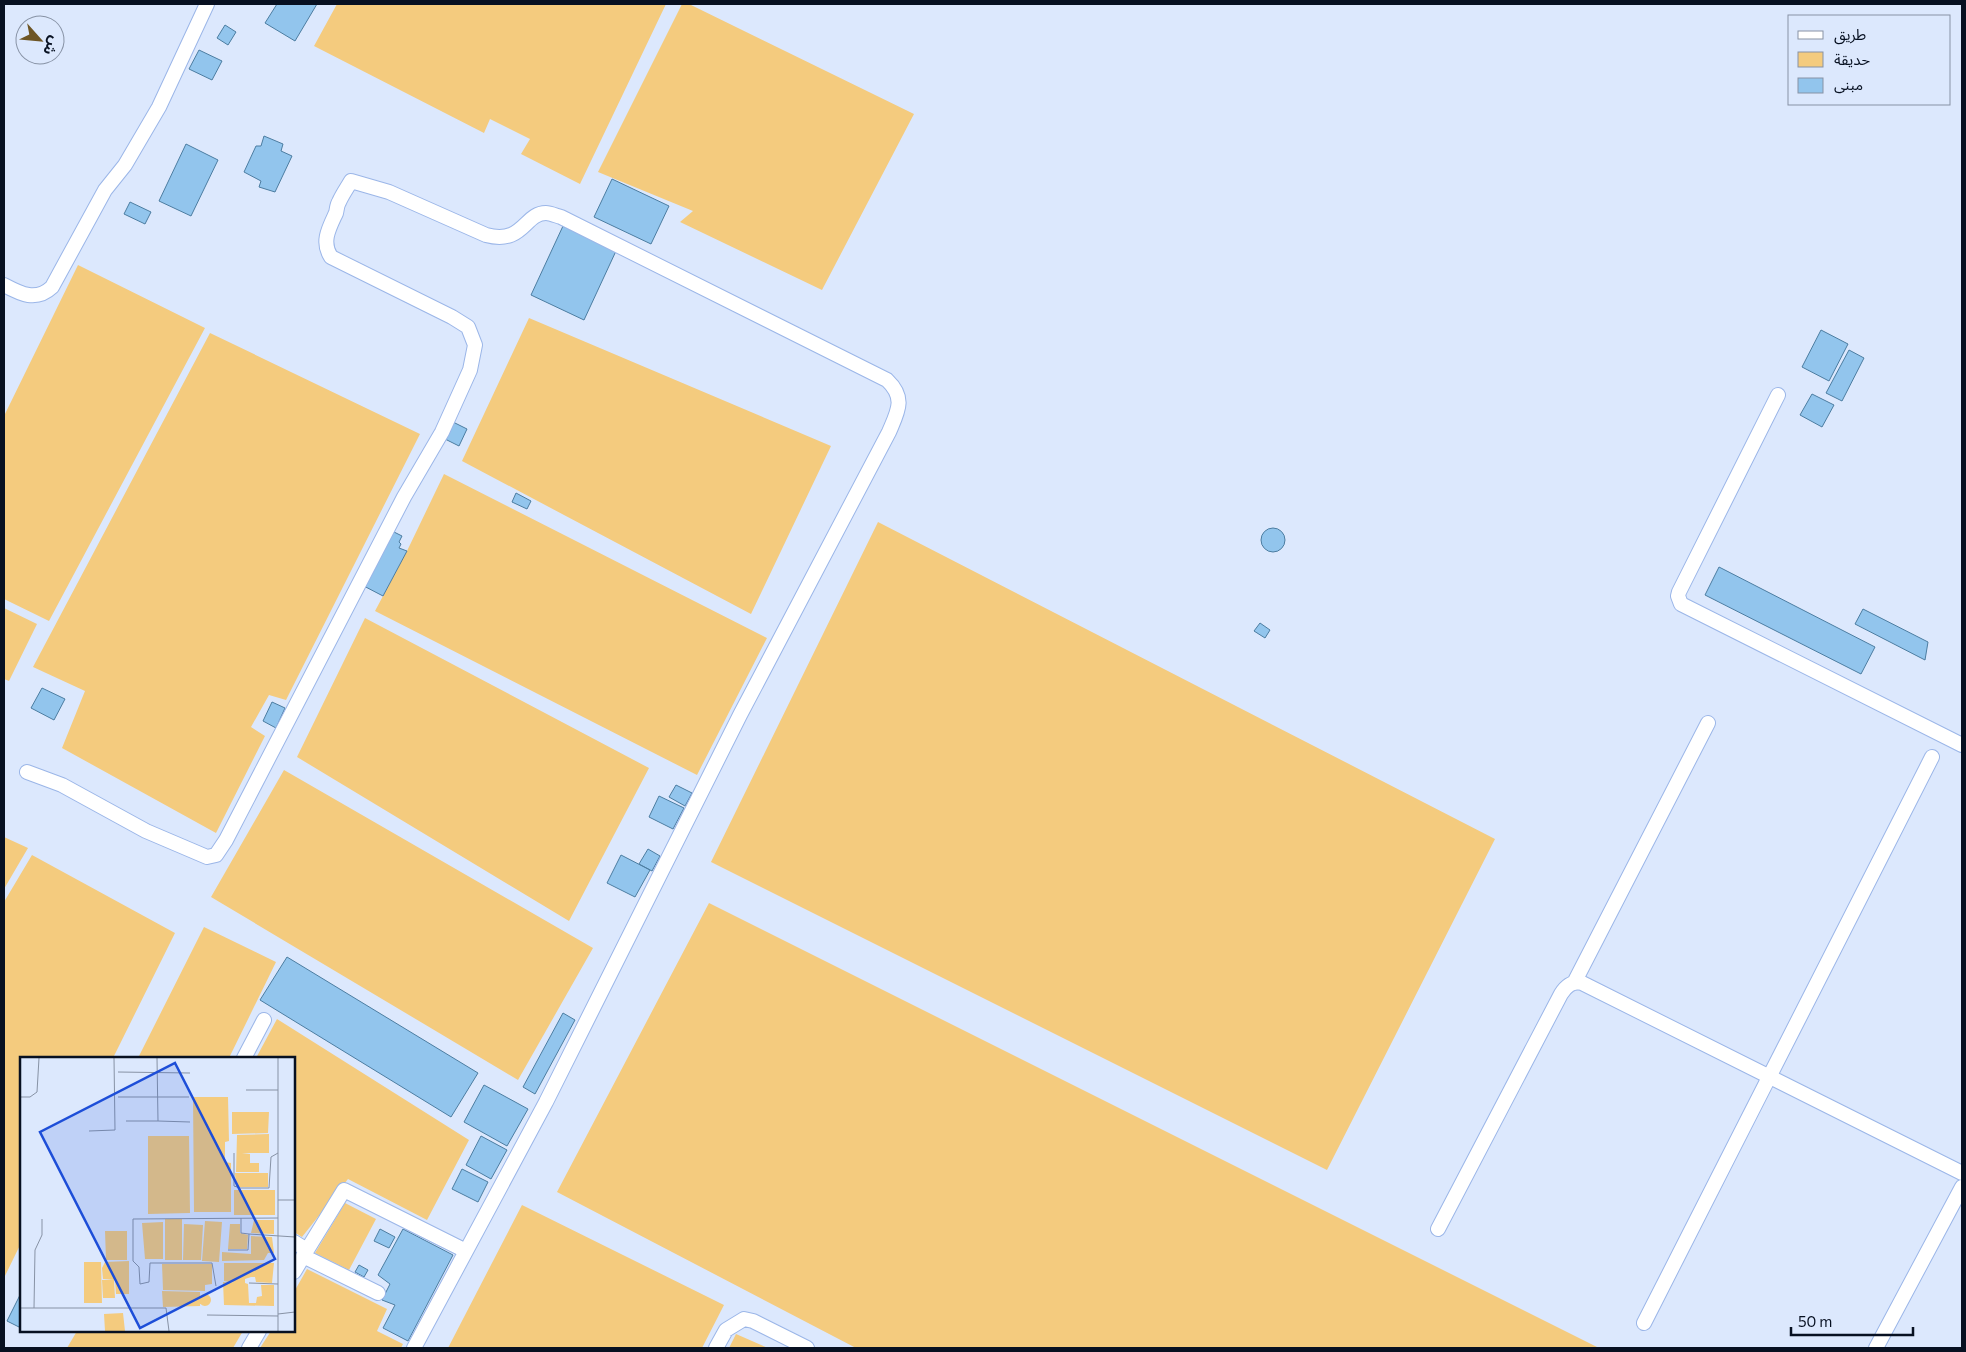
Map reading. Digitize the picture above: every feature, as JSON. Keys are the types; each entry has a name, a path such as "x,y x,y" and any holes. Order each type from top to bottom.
{"street":[{"path":"4,285 29,297 47,292 52,287 105,190 124,165 159,107 207,4"},
{"path":"28,772 62,785 146,831 207,857 216,855 226,840 404,497 442,432 470,370 475,345 468,327 452,317 331,258 327,251 326,240 329,227 339,202 351,181 389,192 496,238 506,237 520,231 533,218 545,213 561,217 887,380 895,388 899,399 898,411 889,432 744,706 546,1102 414,1348"},
{"path":"1778,395 1679,592 1678,596 1681,604 1962,745"},
{"path":"1574,983 1708,723"},
{"path":"1644,1323 1932,757"},
{"path":"1438,1229 1561,994 1566,987 1574,983 1582,983 1962,1173"},
{"path":"245,1057 264,1020"},
{"path":"1876,1348 1962,1187"},
{"path":"295,1270 344,1190 466,1250"},
{"path":"295,1243 305,1253 378,1293"},
{"path":"716,1348 726,1330 744,1319 753,1321 807,1348"},
{"path":"249,1348 258,1332"}],"green space":[{"path":"337,4 666,4 580,184 521,154 530,139 490,119 484,133 314,46"},
{"path":"682,4 689,4 914,114 822,290 680,222 693,211 598,172"},
{"path":"78,265 205,328 49,621 4,599 4,416"},
{"path":"529,318 831,446 751,614 462,461"},
{"path":"210,333 420,434 286,700 269,695 251,727 265,736 216,833 62,748 85,691 33,667"},
{"path":"444,474 767,638 697,775 375,611 407,551"},
{"path":"878,522 1495,839 1327,1170 711,862"},
{"path":"4,608 37,624 9,681 4,679"},
{"path":"365,618 649,768 569,921 297,757"},
{"path":"284,770 593,948 518,1080 211,897"},
{"path":"4,837 28,848 4,889"},
{"path":"32,855 175,933 113,1057 20,1057 20,1245 4,1278 4,902"},
{"path":"709,903 1599,1348 856,1348 557,1192"},
{"path":"204,927 276,962 229,1057 139,1057"},
{"path":"277,1019 469,1140 427,1220 348,1179 302,1237 295,1233 295,1057 257,1057"},
{"path":"345,1203 376,1219 349,1270 315,1253"},
{"path":"522,1205 724,1305 702,1348 448,1348"},
{"path":"307,1269 387,1309 377,1331 403,1344 401,1348 260,1348 270,1332 295,1332 295,1290"},
{"path":"76,1332 242,1332 233,1348 67,1348"},
{"path":"736,1334 768,1348 729,1348"}],"building":[{"path":"277,4 317,4 295,41 265,23"},
{"path":"225,25 236,32 228,45 217,38"},
{"path":"199,50 222,61 212,80 189,69"},
{"path":"264,136 283,144 281,151 292,156 275,192 259,187 261,181 244,172 256,146 261,146"},
{"path":"186,144 218,160 191,216 159,201"},
{"path":"612,179 669,206 651,244 594,217"},
{"path":"130,202 151,212 145,224 124,214"},
{"path":"563,226 616,251 584,320 531,295"},
{"path":"1821,330 1848,344 1829,381 1802,367"},
{"path":"1849,350 1864,358 1842,401 1826,393"},
{"path":"1812,394 1834,405 1822,427 1800,415"},
{"path":"453,422 467,429 459,446 445,439"},
{"path":"516,493 531,501 527,509 512,502"},
{"path":"1273,528 1278,529 1284,535 1284,545 1278,551 1273,552 1268,551 1262,545 1261,540 1262,535 1268,529"},
{"path":"388,529 402,536 399,548 407,551 383,596 360,584"},
{"path":"1719,567 1875,647 1861,674 1705,595"},
{"path":"1863,609 1928,642 1925,660 1855,624"},
{"path":"1260,623 1270,630 1265,638 1254,631"},
{"path":"42,688 65,699 54,720 31,708"},
{"path":"272,702 285,708 276,728 263,721"},
{"path":"676,785 692,793 685,806 669,797"},
{"path":"659,796 684,808 673,829 649,817"},
{"path":"648,849 660,856 652,871 639,864"},
{"path":"621,855 650,870 635,897 607,883"},
{"path":"287,957 478,1073 451,1117 260,1000"},
{"path":"563,1013 575,1020 535,1094 523,1087"},
{"path":"484,1085 528,1109 507,1146 464,1122"},
{"path":"481,1136 507,1150 491,1179 466,1165"},
{"path":"462,1169 488,1182 478,1202 452,1189"},
{"path":"380,1229 395,1237 389,1248 374,1241"},
{"path":"403,1229 453,1255 408,1341 383,1328 395,1305 382,1300 390,1284 378,1275"},
{"path":"359,1265 368,1270 364,1277 355,1272"},
{"path":"20,1295 20,1328 7,1321"}]}
